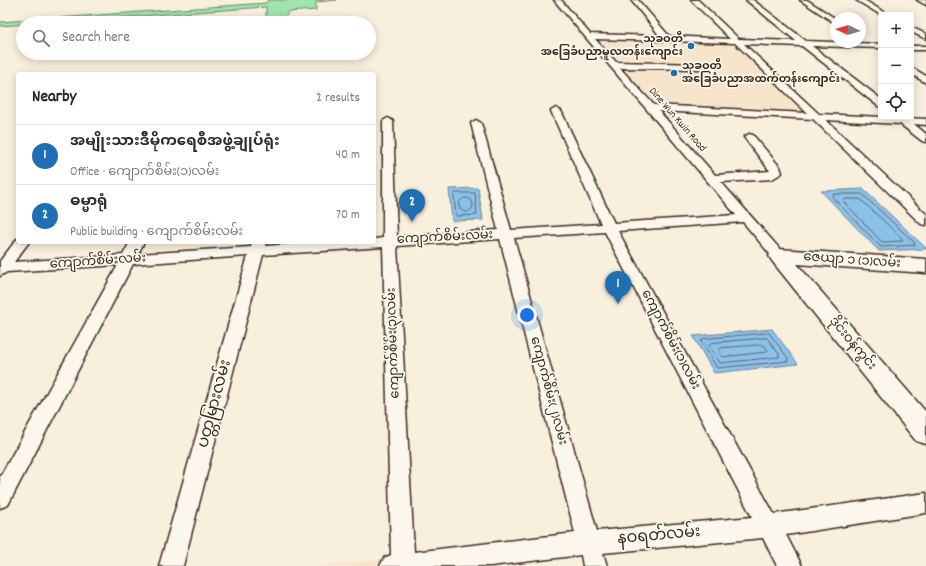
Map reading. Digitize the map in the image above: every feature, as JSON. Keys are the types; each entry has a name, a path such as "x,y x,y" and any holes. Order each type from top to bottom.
{"street":[{"name":"Dine Wun Kwin Road","path":"557,0 779,256"},
{"path":"634,0 666,38"},
{"path":"694,0 926,220"},
{"path":"749,0 878,102"},
{"path":"803,0 830,18"},
{"path":"859,0 881,12"},
{"path":"920,0 926,3"},
{"path":"914,31 926,37"},
{"path":"587,36 877,46"},
{"path":"866,40 877,46"},
{"path":"914,48 926,48"},
{"path":"612,64 699,66"},
{"path":"914,72 926,80"},
{"path":"650,108 818,117 878,118"},
{"name":"ကျောက်စိမ်း(၁)လမ်း","path":"556,111 610,228 790,566"},
{"path":"902,120 926,139"},
{"path":"909,120 926,122"},
{"name":"ကျောက်စိမ်း(၃)လမ်း","path":"388,121 399,566"},
{"name":"ကျောက်စိမ်း(၂)လမ်း","path":"476,124 595,566"},
{"path":"713,179 772,175 776,173 776,169 749,137"},
{"name":"ကျောက်စိမ်းလမ်း","path":"376,242 747,218"},
{"path":"1,269 20,244"},
{"path":"0,498 136,244"},
{"name":"ကျောက်စိမ်းလမ်း","path":"1,269 127,260 258,246 324,244"},
{"name":"ပတ္တမြားလမ်း","path":"171,566 258,246"},
{"name":"ဇေယျာ ၁ (၁)လမ်း","path":"779,256 926,266"},
{"name":"ဒိုင်းဝန်ကွင်း","path":"779,256 926,432"},
{"name":"နဝရတ်လမ်း","path":"399,566 589,543 770,526 926,503"}],"shaded area":[{"path":"593,35 733,39 812,114 656,106"},
{"path":"389,559 389,566 319,566"}],"green space":[{"path":"268,0 337,0 316,2 316,10 288,12 286,16 266,16 266,7 140,16 84,16 266,3"},
{"path":"16,21 16,25 0,26 0,22"}],"water":[{"path":"478,188 483,220 452,221 449,189"},
{"path":"863,189 926,249 879,251 821,191"},
{"path":"772,329 798,364 714,373 693,336"}],"place":[{"name":"သုခဝတီ အခြေခံပညာမူလတန်းကျောင်း","path":"691,46"},
{"name":"သုခဝတီ အခြေခံပညာအထက်တန်းကျောင်း","path":"674,73"},
{"name":"ဓမ္မာရုံ","path":"412,222"},
{"name":"အမျိုးသားဒိီမိုကရေစီအဖွဲ့ချုပ်ရုံး","path":"618,304"}]}
